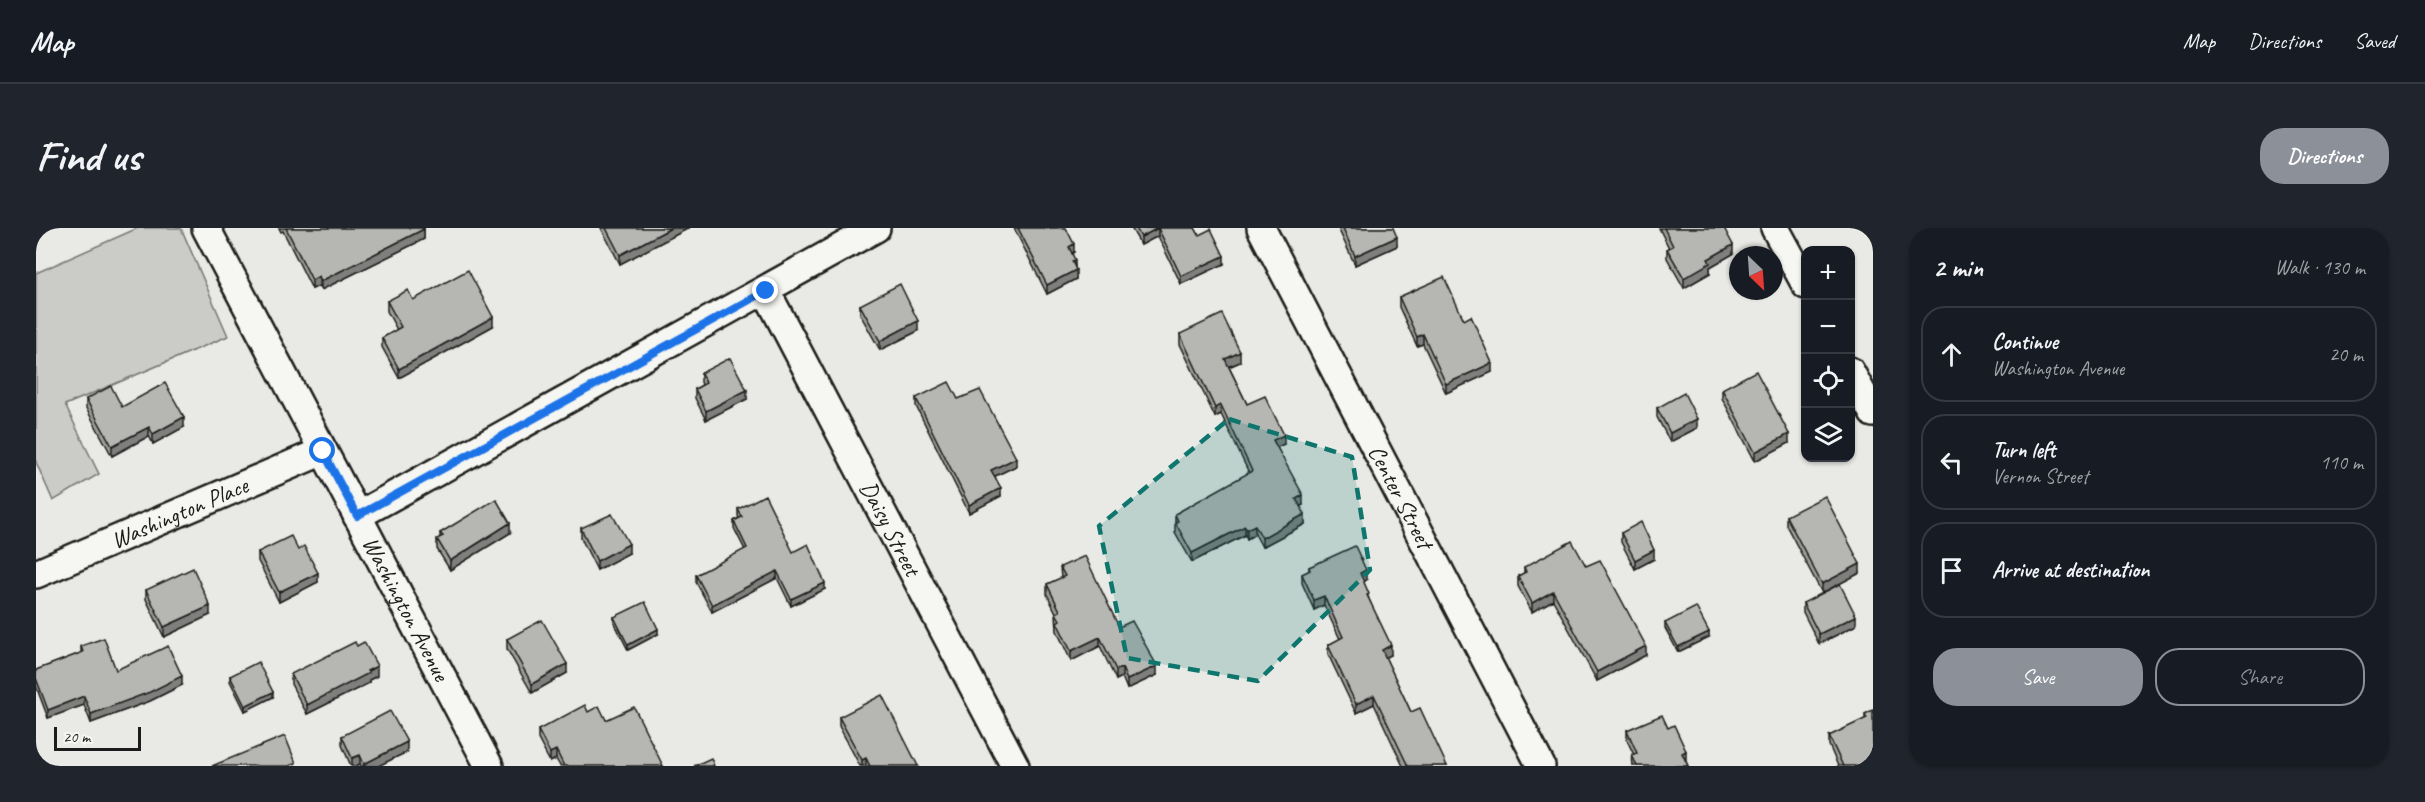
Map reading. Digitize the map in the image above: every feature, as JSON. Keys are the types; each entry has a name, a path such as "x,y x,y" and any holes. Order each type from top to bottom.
{"street":[{"name":"Washington Avenue","path":"206,228 489,766"},
{"path":"357,516 876,228"},
{"name":"Center Street","path":"1261,228 1541,766"},
{"path":"1775,228 1801,276"},
{"name":"Daisy Street","path":"766,291 1015,766"},
{"path":"1855,379 1873,413"},
{"name":"Washington Place","path":"36,574 323,451"}],"highlighted area":[{"path":"1229,419 1352,457 1370,570 1258,681 1127,658 1099,526"}],"shaded area":[{"path":"138,228 181,228 228,336 65,405 99,474 53,501 36,462 36,273"}],"building":[{"path":"286,228 424,229 321,281 319,276 312,280"},
{"path":"606,228 671,228 620,255"},
{"path":"1018,228 1066,228 1074,244 1069,247 1075,260 1072,261 1076,270 1047,285"},
{"path":"1136,228 1158,228 1141,237"},
{"path":"1158,228 1195,228 1199,235 1211,229 1224,256 1181,276"},
{"path":"1343,228 1393,228 1397,237 1355,256"},
{"path":"1664,228 1724,228 1733,245 1708,259 1710,263 1684,278 1667,249 1673,246"},
{"path":"468,270 493,317 399,369 382,338 401,327 387,301 408,290 413,300"},
{"path":"1444,277 1464,320 1471,316 1492,363 1446,384 1423,334 1417,337 1399,297"},
{"path":"900,284 918,321 880,341 860,305"},
{"path":"1222,314 1240,352 1225,359 1247,404 1265,396 1284,435 1273,440 1303,495 1296,499 1305,514 1262,538 1255,525 1247,529 1245,526 1192,553 1175,522 1178,521 1175,514 1252,471 1221,405 1215,408 1180,334"},
{"path":"730,358 747,390 706,411 695,389 706,383 701,373"},
{"path":"1756,371 1789,434 1755,452 1722,389"},
{"path":"949,382 958,399 980,390 1016,458 991,470 1001,488 969,505 916,398"},
{"path":"165,383 184,417 153,434 149,427 112,446 86,399 111,386 122,407"},
{"path":"1684,393 1697,419 1670,433 1657,408"},
{"path":"765,495 793,552 808,544 825,583 791,599 777,571 712,605 696,575 747,548 734,521 742,517 738,509"},
{"path":"1825,496 1860,564 1822,584 1786,516"},
{"path":"496,499 510,523 450,561 437,539 443,536 440,533"},
{"path":"612,514 629,544 597,561 581,528"},
{"path":"1641,522 1654,550 1635,560 1621,533"},
{"path":"291,536 298,550 304,546 318,573 279,592 258,552"},
{"path":"1572,541 1586,566 1600,560 1646,646 1597,672 1553,591 1532,603 1518,576 1526,572 1524,567"},
{"path":"1355,546 1366,570 1360,573 1369,594 1367,595 1391,645 1382,650 1411,712 1420,708 1447,766 1408,766 1374,695 1356,704 1328,645 1343,637 1324,596 1314,600 1302,574 1310,570 1309,567"},
{"path":"1085,556 1119,627 1132,621 1157,666 1127,680 1122,668 1116,670 1100,637 1071,651 1057,622 1060,620 1056,613 1060,611 1047,584 1065,576 1060,567"},
{"path":"193,568 210,606 164,627 146,590"},
{"path":"1840,584 1856,616 1819,634 1803,603"},
{"path":"645,602 658,629 628,645 614,617"},
{"path":"1696,607 1709,632 1678,647 1665,623"},
{"path":"542,620 567,664 532,684 507,639"},
{"path":"104,638 116,670 168,646 182,676 150,692 91,714 84,696 48,710 36,678 36,670 83,652 81,646"},
{"path":"355,642 357,646 364,642 377,666 367,671 369,673 307,705 291,674"},
{"path":"258,662 273,692 245,706 230,676"},
{"path":"882,695 918,766 870,766 866,758 862,760 839,717"},
{"path":"585,705 588,712 599,706 606,720 634,707 663,766 564,766 556,750 550,753 538,730"},
{"path":"1873,710 1873,766 1843,766 1829,736 1867,718 1865,714"},
{"path":"390,711 407,742 364,764 360,755 352,758 342,736"},
{"path":"1662,715 1668,728 1674,725 1686,751 1682,753 1688,766 1637,766 1632,755 1637,753 1627,730"},
{"path":"285,736 296,763 289,766 212,766"},
{"path":"711,758 714,766 694,766"}],"route":[{"path":"323,451 357,516 766,291"}]}
